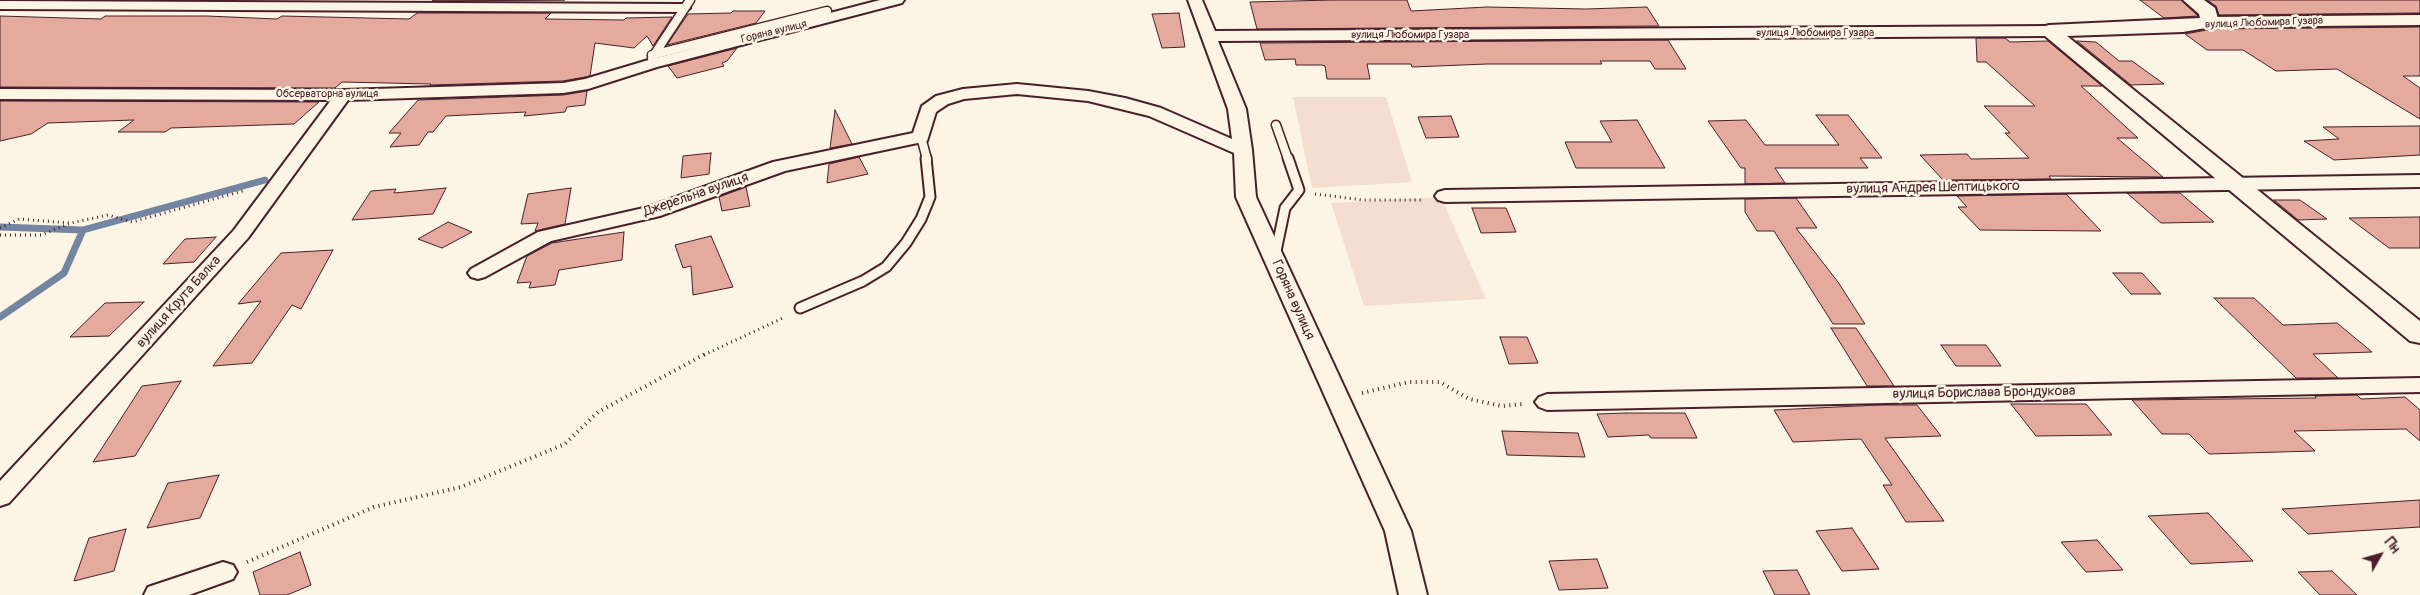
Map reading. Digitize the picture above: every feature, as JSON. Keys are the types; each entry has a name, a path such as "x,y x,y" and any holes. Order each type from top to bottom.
{"street":[{"name":"Горяна вулиця","path":"651,60 897,0"},
{"name":"Горяна вулиця","path":"1195,0 1237,109 1243,150 1246,197 1398,531 1413,595"},
{"path":"2192,0 2208,12 2211,18 2210,22"},
{"path":"0,4 687,4"},
{"name":"вулиця Любомира Гузара","path":"1209,36 2049,31 2183,26 2210,22 2420,20"},
{"path":"2049,31 2420,335"},
{"name":"Обсерваторна вулиця","path":"0,94 343,95 563,88 612,77 651,60"},
{"path":"921,137 928,110 942,100 963,94 1017,89 1088,96 1125,103 1155,112 1243,150"},
{"name":"вулиця Крута Балка","path":"0,497 241,234 343,95"},
{"name":"Джерельна вулиця","path":"478,273 528,243 545,236 653,212 780,166 921,137"},
{"name":"вулиця Андрея Шептицького","path":"1445,196 2420,181"},
{"name":"вулиця Борислава Брондукова","path":"1547,402 2420,385"},
{"path":"158,595 224,572"}],"lane":[{"path":"651,60 687,4"},
{"path":"651,60 826,11"},
{"path":"1275,259 1285,208 1299,190 1276,124"},
{"path":"800,308 863,281 886,267 906,244 921,219 930,197 928,169 921,137"}],"path":[{"path":"0,235 41,235 71,223 108,215 132,222 248,189 277,185"},
{"path":"1299,190 1326,197 1414,202 1445,196"},
{"path":"0,228 19,219 71,223"},
{"path":"224,572 374,507 461,487 565,444 598,412 694,359 783,318 800,308"},
{"path":"1337,399 1409,382 1440,382 1469,399 1502,406 1547,402"}],"shaded area":[{"path":"1293,97 1386,97 1412,182 1312,188"},
{"path":"1441,197 1486,299 1364,306 1331,203"}],"building":[{"path":"434,0 565,0 432,1"},
{"path":"1407,0 1411,11 1487,7 1586,9 1647,7 1659,26 1257,29 1250,2"},
{"path":"2140,0 2181,0 2198,16 2164,18"},
{"path":"2207,0 2420,0 2420,13 2219,15 2216,6"},
{"path":"733,11 765,11 756,23 667,45 688,14 731,13"},
{"path":"417,13 551,13 545,19 624,20 626,18 672,17 653,46 647,36 634,48 595,43 590,76 563,81 430,85 342,82 335,88 0,87 0,16 101,19 105,16 207,16 277,19 282,16 409,19"},
{"path":"1179,13 1185,47 1162,48 1152,14"},
{"path":"2420,27 2420,76 2403,76 2420,88 2420,119 2337,69 2276,71 2243,50 2207,50 2185,34 2212,29"},
{"path":"1976,38 2005,38 2010,42 2048,41 2102,86 2081,86 2138,138 2117,138 2163,177 2049,176 2051,179 1943,180 1920,155 1967,154 1971,159 2029,158 2005,133 2010,133 1984,106 2035,106 1986,62 1977,62"},
{"path":"1668,40 1686,69 1655,69 1650,61 1600,61 1602,64 1487,64 1412,67 1411,64 1367,64 1370,79 1327,79 1325,66 1322,65 1296,65 1295,59 1265,60 1260,43"},
{"path":"2077,41 2096,42 2119,61 2132,61 2164,84 2131,85"},
{"path":"737,48 727,61 722,63 724,66 677,78 668,66"},
{"path":"587,91 585,105 567,107 565,112 524,116 526,112 446,116 433,132 428,132 419,145 390,147 401,133 389,133 418,100 563,95"},
{"path":"0,101 319,102 294,124 171,128 165,132 118,132 134,120 48,123 31,134 0,141"},
{"path":"835,110 852,144 830,148"},
{"path":"1816,115 1848,115 1882,158 1860,158 1868,168 1775,168 1785,183 1745,184 1745,168 1741,168 1708,121 1746,120 1765,145 1839,145"},
{"path":"1451,116 1459,137 1426,138 1418,117"},
{"path":"1637,120 1665,168 1576,168 1565,142 1612,142 1600,121"},
{"path":"2420,126 2420,155 2334,160 2304,141 2339,139 2323,127"},
{"path":"711,153 709,174 681,178 683,156"},
{"path":"859,157 868,174 827,183 829,164"},
{"path":"746,187 750,206 722,211 719,197"},
{"path":"446,188 433,214 352,220 371,191 396,189 394,193"},
{"path":"571,188 565,224 535,231 538,223 521,224 528,194"},
{"path":"2127,193 2180,193 2214,222 2161,223"},
{"path":"2066,194 2101,231 1980,230 1958,207 1967,207 1957,196"},
{"path":"1796,198 1817,228 1796,228 1838,282 1865,324 1833,324 1774,231 1757,231 1745,212 1745,199"},
{"path":"2274,200 2300,200 2327,219 2298,220"},
{"path":"1472,208 1506,208 1516,232 1481,233"},
{"path":"2420,217 2420,248 2389,248 2349,218"},
{"path":"448,222 472,232 442,248 418,239"},
{"path":"624,232 622,260 559,270 555,285 529,288 531,282 517,283 527,256 552,243"},
{"path":"711,236 733,287 693,295 691,266 683,268 675,245"},
{"path":"216,237 194,262 163,264 185,239"},
{"path":"333,250 301,309 292,305 252,363 213,366 261,301 238,304 281,253"},
{"path":"2113,273 2142,273 2161,294 2131,294"},
{"path":"2214,298 2254,298 2283,325 2337,323 2372,352 2313,354 2338,378 2296,378"},
{"path":"144,302 109,336 70,337 105,303"},
{"path":"1831,328 1856,328 1894,386 1867,386"},
{"path":"1500,337 1527,337 1538,363 1509,364"},
{"path":"1941,345 1986,345 2001,366 1956,366"},
{"path":"181,381 135,456 93,462 142,386"},
{"path":"2357,395 2361,399 2405,397 2420,410 2420,441 2406,429 2294,431 2315,451 2209,454 2189,434 2162,434 2132,400 2316,398 2315,396"},
{"path":"2011,404 2086,404 2112,435 2036,436"},
{"path":"1917,405 1941,436 1885,438 1944,521 1906,522 1883,485 1892,485 1861,439 1793,442 1774,410"},
{"path":"1685,413 1697,438 1651,438 1649,435 1608,437 1597,414"},
{"path":"1502,431 1578,433 1585,457 1507,455"},
{"path":"219,475 200,518 147,528 168,483"},
{"path":"2420,500 2420,527 2308,534 2282,509"},
{"path":"2208,513 2253,561 2191,564 2148,516"},
{"path":"1852,528 1879,569 1842,571 1816,531"},
{"path":"126,529 114,571 74,581 89,538"},
{"path":"2097,540 2123,570 2086,572 2061,542"},
{"path":"300,552 311,585 287,595 260,595 253,572"},
{"path":"1597,559 1608,588 1559,590 1549,561"},
{"path":"1797,570 1810,595 1775,595 1763,571"},
{"path":"2332,571 2357,595 2320,595 2298,572"}],"waterway":[{"path":"83,230 265,180"},
{"path":"0,227 83,230"},
{"path":"0,317 64,273 83,230"}]}
